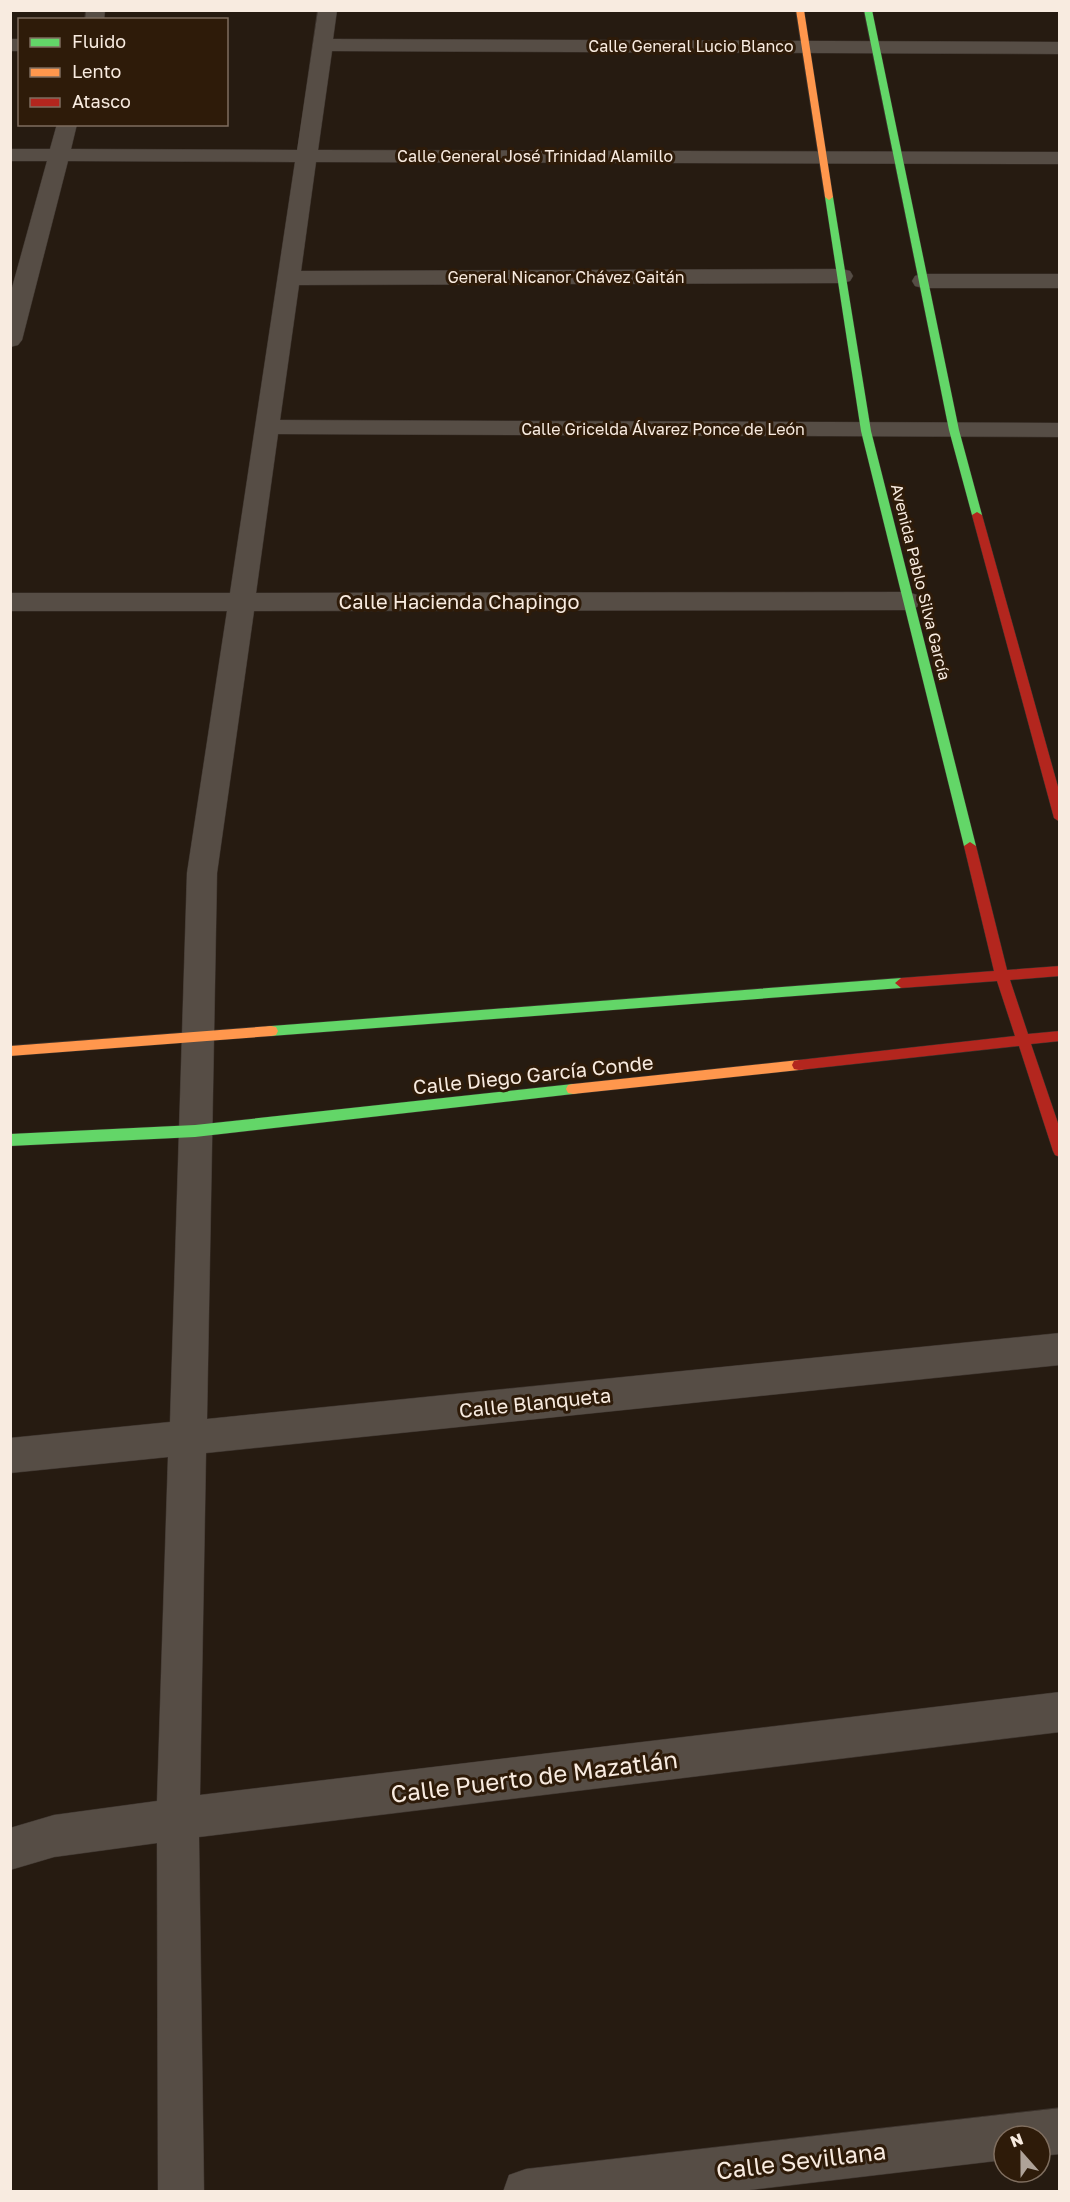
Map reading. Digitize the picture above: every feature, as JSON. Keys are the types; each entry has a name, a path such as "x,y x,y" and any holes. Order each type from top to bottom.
{"main road":[{"name":"Avenida Pablo Silva García","path":"800,10 866,431 1002,976 1059,1151"},
{"path":"868,10 954,430 1059,818"},
{"path":"10,1051 1059,972"},
{"name":"Calle Diego García Conde","path":"10,1140 195,1131 1059,1036"}],"street":[{"path":"181,2192 178,1819 202,873 328,10"},
{"name":"Calle General Lucio Blanco","path":"323,45 1059,48"},
{"path":"10,340 19,278 66,126"},
{"name":"Calle General José Trinidad Alamillo","path":"10,155 1059,158"},
{"name":"General Nicanor Chávez Gaitán","path":"289,278 842,276"},
{"path":"923,281 1059,281"},
{"name":"Calle Gricelda Álvarez Ponce de León","path":"267,427 1059,430"},
{"name":"Calle Hacienda Chapingo","path":"10,602 908,601"},
{"name":"Calle Blanqueta","path":"10,1456 1059,1349"},
{"name":"Calle Puerto de Mazatlán","path":"10,1850 54,1836 178,1819 1059,1712"},
{"name":"Calle Sevillana","path":"526,2192 992,2138"}],"traffic: fast":[{"path":"868,10 954,430 977,515"},
{"path":"829,197 866,431 970,846"},
{"path":"271,1031 901,983"},
{"path":"10,1140 195,1131 573,1089"}],"traffic: slow":[{"path":"800,10 829,197"},
{"path":"10,1051 271,1031"},
{"path":"573,1089 799,1065"}],"traffic: jam":[{"path":"977,515 1060,818"},
{"path":"970,846 1002,976 1060,1151"},
{"path":"901,983 1060,971"},
{"path":"799,1065 1060,1036"}]}
